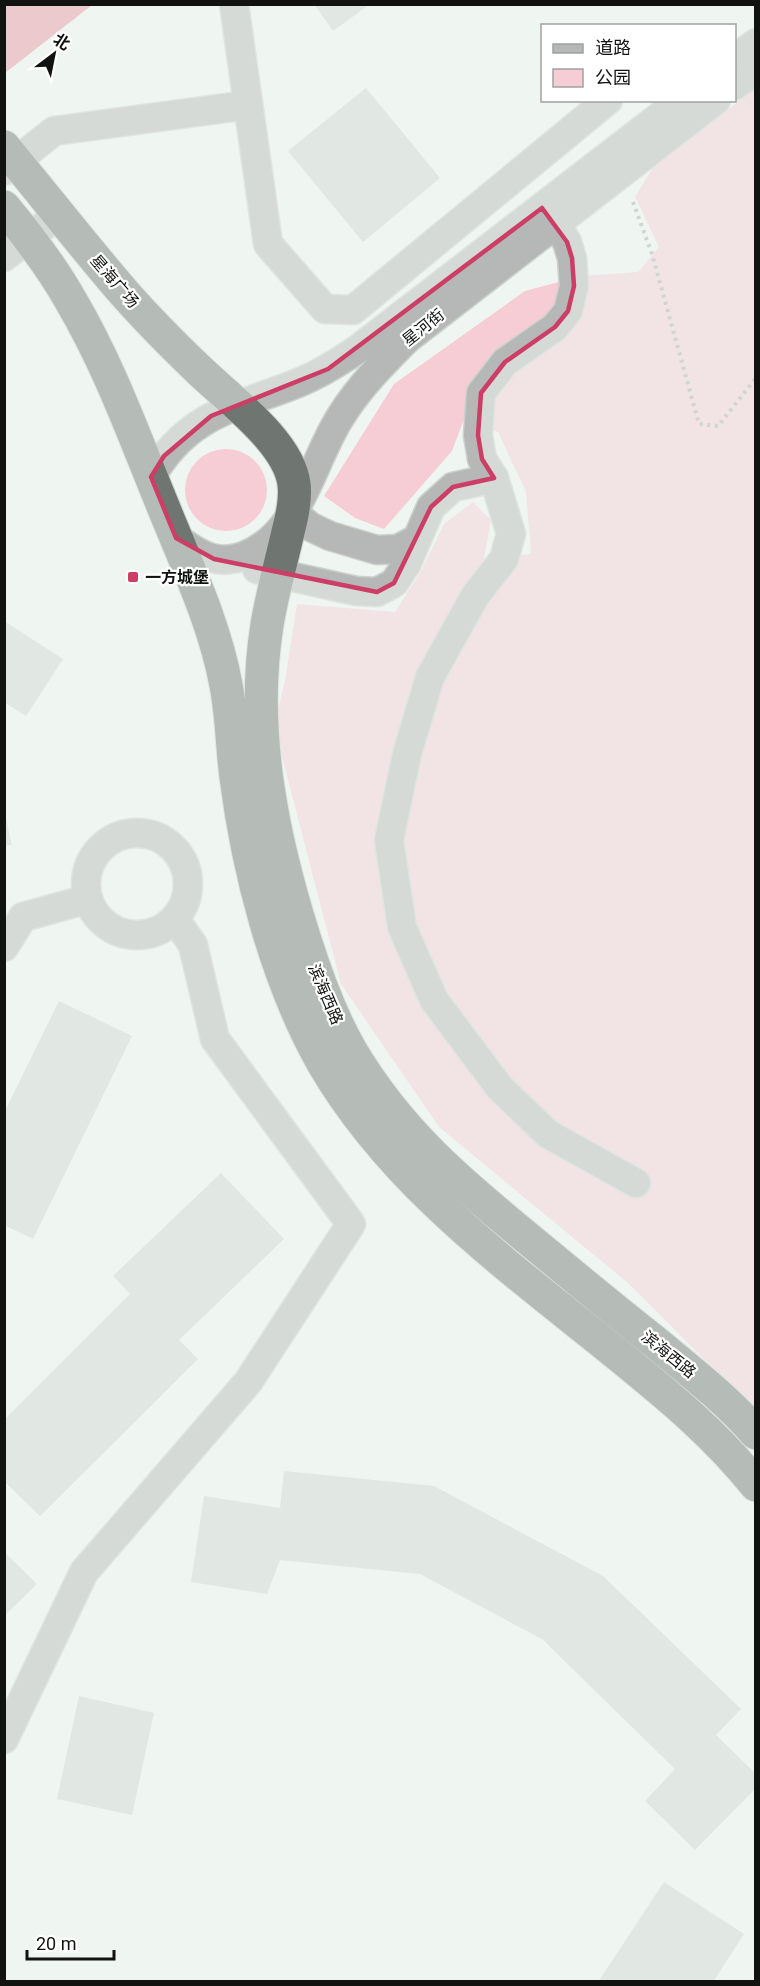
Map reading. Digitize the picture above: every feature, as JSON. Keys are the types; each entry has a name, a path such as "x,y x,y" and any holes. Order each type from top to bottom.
{"highway":[{"name":"星海广场","path":"8,160 59,214 128,297 236,405"},
{"path":"4,207 17,247 72,302 98,352 151,477"},
{"name":"滨海西路","path":"236,405 263,430 284,456 294,484 293,513 267,626 262,725 266,769 277,835 295,909 320,985 349,1048 383,1100 420,1144 462,1185 706,1384 756,1433"},
{"name":"滨海西路","path":"151,477 206,610 226,685 246,843 265,916 291,996 323,1062 365,1126 397,1165 442,1210 684,1409 730,1452 756,1485"}],"street":[{"path":"234,4 268,244 325,309 353,310 606,102"},
{"path":"736,58 756,43"},
{"path":"736,85 756,70"},
{"name":"星河街","path":"214,559 236,559 257,551 275,536 293,513 340,416 370,378 407,339 549,216 685,106 706,102"},
{"path":"8,160 54,131 248,105"},
{"name":"星河街","path":"151,477 164,456 185,435 211,416 298,383 328,369 549,216 622,173 685,106"},
{"path":"17,247 59,214"},
{"path":"549,216 567,242 572,258 574,286 568,311 555,327 505,362 481,393 478,435 482,459 495,478 511,534 504,559 475,596 430,677 407,754 389,840 402,927 434,1000 500,1088 548,1134 636,1183"},
{"path":"176,538 195,551 214,559 356,591 377,592 394,583 405,565 431,507 453,487 495,478"},
{"path":"293,513 311,527 330,536 377,550 398,549 416,540"},
{"path":"135,832 152,835 167,843 180,855 187,871 189,888 184,905 176,919 162,929 146,935 129,935 113,930 100,920 88,899 85,890 86,873 92,858 103,845 118,836 135,832"},
{"path":"4,947 14,916 88,899"},
{"path":"4,1739 84,1572 248,1382 351,1224 215,1039 194,945 176,919"}],"path":[{"path":"622,173 652,254 699,424 718,426 756,378"}],"highlighted area":[{"path":"542,208 567,242 572,258 574,286 568,311 555,327 505,362 481,393 478,435 482,459 494,478 453,487 431,507 394,583 377,592 214,559 176,538 151,477 164,456 211,416 328,369"}],"green space":[{"path":"755,89 755,1410 628,1283 439,1127 341,984 274,726 285,681 297,604 395,612 420,573 444,524 473,502 491,520 484,559 531,554 526,492 498,432 464,419 452,451 384,529 355,518 324,496 394,384 525,291 581,276 638,272 659,247 635,197 654,166"},
{"path":"226,449 242,452 255,461 264,474 267,490 264,506 255,519 242,528 226,531 210,528 197,519 188,506 185,490 188,474 197,461 210,452"}],"shaded area":[{"path":"5,4 92,4 92,5 5,73"}],"building":[{"path":"314,4 370,4 333,31"},
{"path":"366,88 440,178 363,242 288,151"},
{"path":"4,621 63,659 26,716 4,702"},
{"path":"4,810 12,845 4,846"},
{"path":"59,1001 132,1036 33,1239 6,1226 4,1230 4,1113"},
{"path":"221,1173 284,1239 179,1340 198,1359 40,1516 4,1481 4,1420 130,1294 113,1276"},
{"path":"284,1471 434,1486 603,1576 741,1709 716,1735 756,1774 756,1788 695,1850 645,1801 675,1769 542,1639 420,1574 280,1560 267,1594 191,1582 204,1496 280,1508"},
{"path":"4,1552 37,1584 4,1616"},
{"path":"79,1696 154,1713 132,1815 57,1799"},
{"path":"664,1882 744,1934 713,1982 598,1982"}],"place":[{"name":"一方城堡","path":"133,577"}]}
